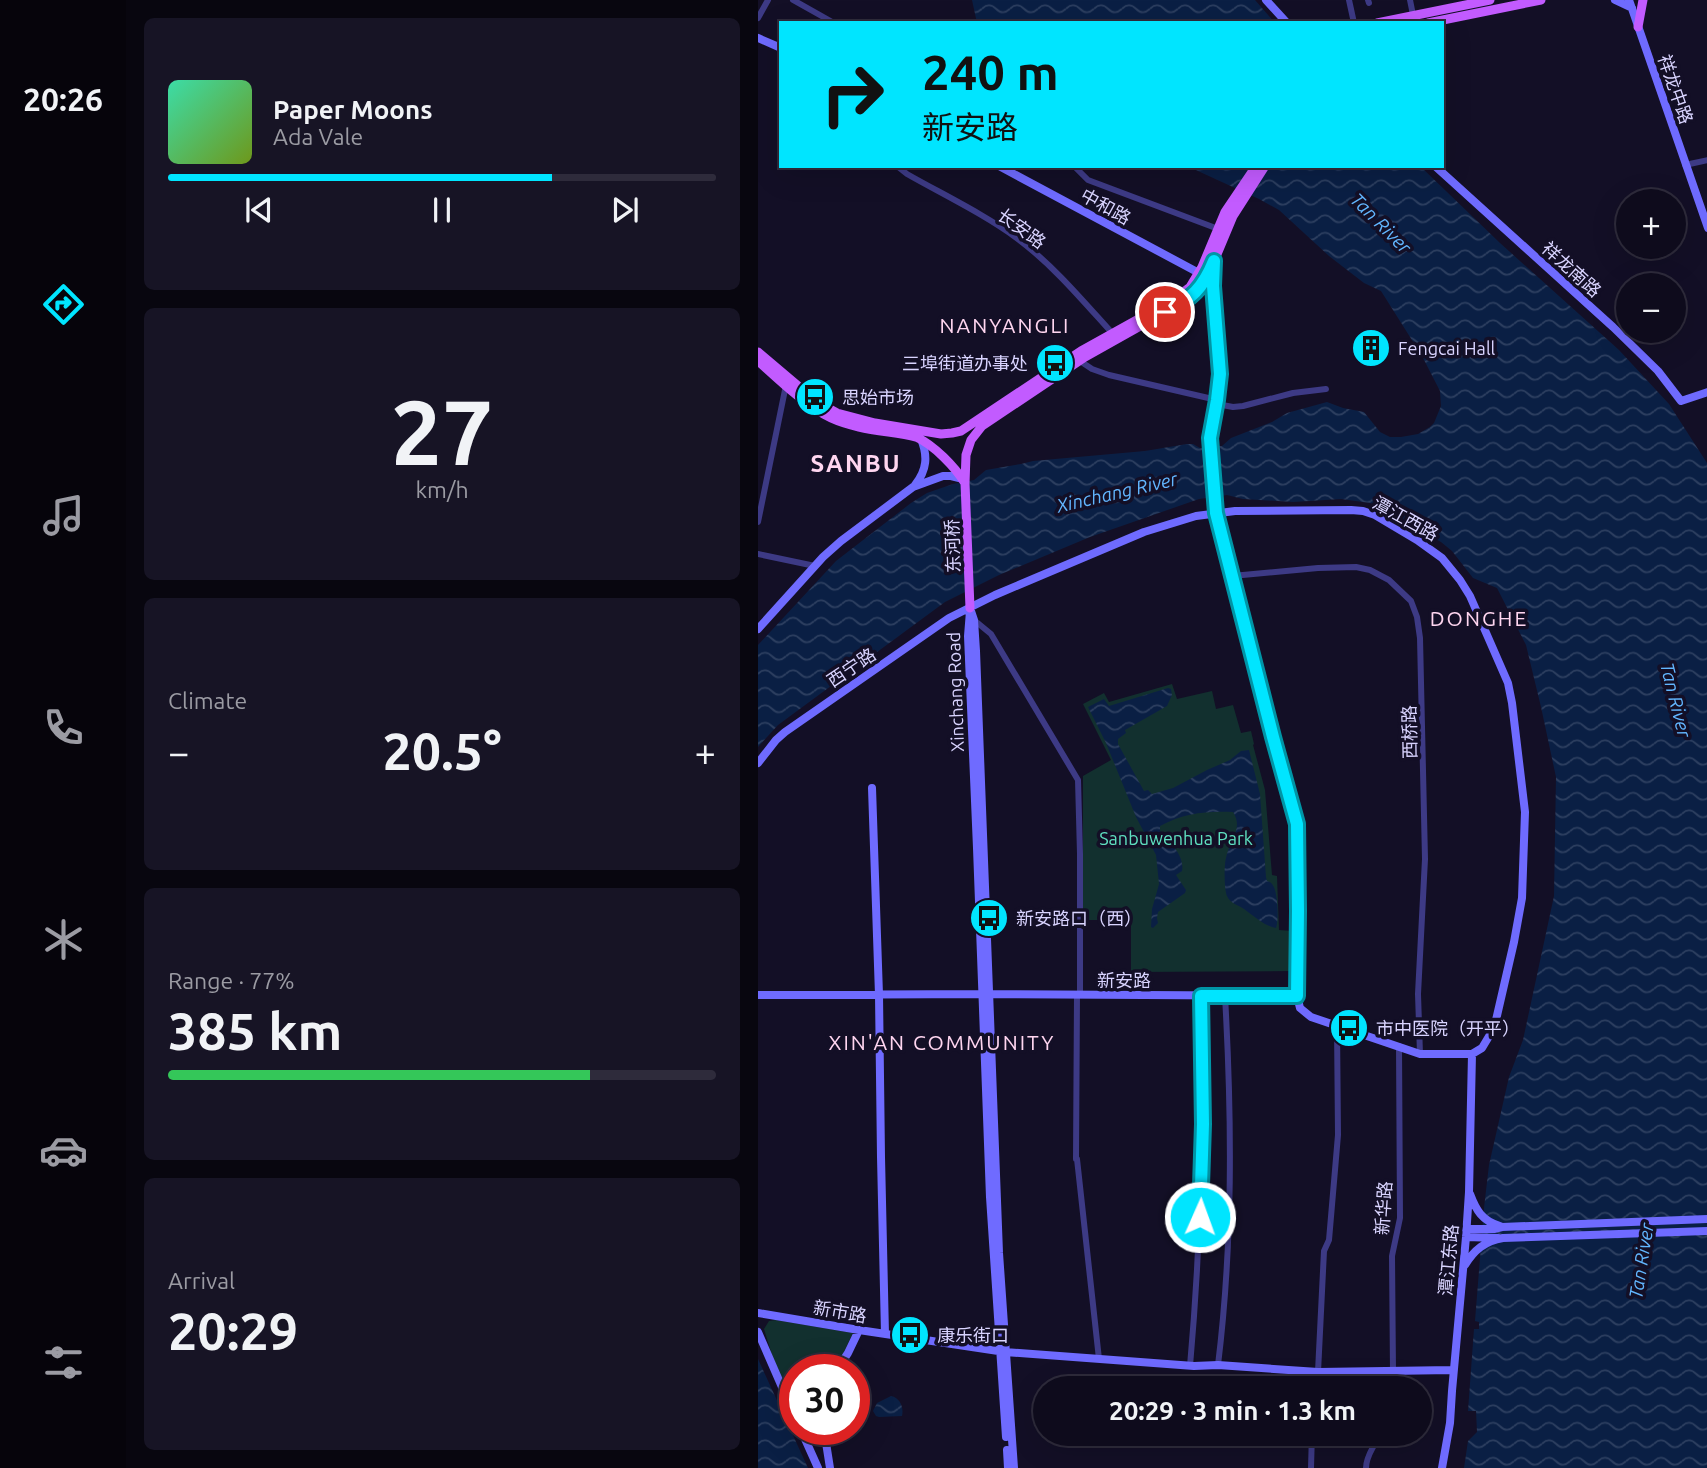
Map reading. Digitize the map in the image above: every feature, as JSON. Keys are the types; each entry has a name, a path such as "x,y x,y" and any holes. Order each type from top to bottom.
{"main road":[{"path":"1433,21 1490,0"},
{"path":"1386,21 1476,5 1541,0"},
{"path":"1638,27 1643,0"},
{"path":"1241,194 1255,168"},
{"path":"944,459 941,447 946,437 966,428 1082,351 1183,294 1199,273 1222,230 1225,212 1263,168"},
{"name":"东河桥","path":"970,608 964,481 967,450 973,436 979,429 1080,360 1186,300 1202,286 1214,261 1222,230"},
{"path":"758,352 817,402 837,413 886,425 941,434 952,433"},
{"path":"758,361 820,412 834,420 921,439 934,448 964,481"}],"street":[{"path":"758,18 768,0"},
{"path":"793,0 830,21"},
{"path":"1266,0 1285,21"},
{"path":"1349,0 1354,21"},
{"path":"1410,0 1413,15"},
{"path":"1615,0 1630,4"},
{"name":"祥龙中路","path":"1630,4 1707,228"},
{"path":"758,38 779,47"},
{"path":"1685,165 1707,160"},
{"name":"长安路","path":"900,168 993,223 1028,247 1049,265 1113,334"},
{"name":"中和路","path":"1003,168 1199,273"},
{"path":"1076,168 1088,180 1222,230"},
{"name":"祥龙南路","path":"1437,168 1613,327 1658,371 1681,401 1707,392"},
{"path":"1214,261 1213,286 1220,364 1217,402 1210,438 1216,513 1297,824 1298,1005 1306,1014 1420,1054 1472,1054 1480,1051 1484,1045"},
{"path":"1080,360 1092,369 1109,375 1232,407 1326,389"},
{"path":"758,522 786,385"},
{"path":"758,629 841,541 913,487 923,474 925,465 926,454 921,439"},
{"path":"913,487 943,476 964,481"},
{"name":"潭江西路","path":"970,608 1144,532 1196,516 1235,510 1367,512 1432,549 1449,565 1470,596 1508,683 1526,827 1523,891 1501,1003 1491,1033 1475,1060 1471,1075"},
{"path":"758,554 815,566"},
{"name":"西桥路","path":"1232,576 1358,567 1389,580 1406,595 1414,607 1420,638 1425,859 1418,994 1420,1054"},
{"name":"Xinchang Road","path":"970,608 974,620 986,994"},
{"name":"Xinchang Road","path":"970,608 968,642 1008,1468"},
{"name":"西宁路","path":"758,763 776,740 813,711 949,618 970,608"},
{"path":"974,620 991,634 1078,779 1080,854 1077,1159 1099,1359"},
{"path":"872,788 885,1334"},
{"name":"新安路","path":"758,995 1297,996"},
{"path":"1190,1366 1202,1167 1201,996"},
{"path":"1218,1365 1230,1207 1225,996"},
{"path":"1316,1376 1324,1251 1329,1240 1338,1135 1337,1026"},
{"name":"新华路","path":"1393,1372 1392,1256 1400,1218 1399,1046"},
{"name":"潭江东路","path":"1442,1468 1450,1423 1469,1192 1472,1054"},
{"path":"1469,1192 1480,1216 1502,1227"},
{"path":"1466,1233 1502,1227 1707,1219"},
{"path":"1463,1271 1467,1261 1479,1248 1487,1242 1503,1238 1707,1231"},
{"path":"1466,1233 1503,1238"},
{"name":"新市路","path":"758,1313 1002,1352 1280,1371 1453,1370"},
{"path":"847,1354 859,1330"},
{"path":"758,1332 779,1380"},
{"name":"Xinchang Road","path":"1002,1352 1014,1468"},
{"path":"808,1445 818,1468"},
{"path":"824,1445 827,1468"},
{"path":"1311,1468 1312,1446"},
{"path":"1365,1468 1366,1458 1374,1446"}],"green space":[{"name":"Sanbuwenhua Park","path":"1172,684 1177,699 1212,691 1216,709 1233,705 1241,733 1251,731 1265,790 1272,875 1277,876 1279,930 1293,931 1293,971 1131,972 1131,920 1083,920 1083,776 1111,760 1083,704 1104,693 1109,702"},
{"path":"769,1321 853,1333 843,1354 779,1354 779,1371 764,1329"}],"water":[{"path":"972,0 1255,0 1273,21 977,21"},
{"path":"1191,168 1422,168 1500,243 1619,350 1669,404 1707,463 1707,1468 1464,1468 1468,1441 1477,1432 1476,1411 1468,1411 1474,1329 1479,1329 1479,1322 1475,1321 1489,1165 1509,1077 1523,1040 1554,896 1556,777 1526,645 1497,588 1473,578 1452,551 1441,542 1370,503 1341,499 1293,502 1243,499 1227,495 1199,499 1090,537 999,575 945,602 778,725 758,747 758,645 836,561 927,493 974,480 986,470 1033,461 1145,451 1187,444 1200,448 1222,446 1231,438 1272,422 1287,413 1327,402 1364,412 1380,432 1390,437 1418,434 1434,423 1441,406 1440,391 1422,356 1381,291 1364,283 1329,256 1279,210"},
{"path":"1171,689 1172,695 1167,706 1125,730 1126,733 1118,739 1118,744 1144,791 1148,790 1152,794 1173,788 1230,760 1241,751 1249,750 1260,794 1266,877 1274,887 1277,899 1276,928 1259,920 1227,896 1225,861 1237,824 1233,812 1187,816 1160,826 1160,831 1181,860 1182,871 1176,875 1186,890 1158,912 1158,923 1151,927 1152,909 1159,884 1156,855 1136,817 1088,707 1104,699 1109,706"},
{"path":"758,1359 779,1405 779,1445 797,1445 808,1468 758,1468"},
{"path":"891,1396 901,1403 902,1416 876,1416 873,1411 877,1403"}],"place":[{"name":"Fengcai Hall","path":"1371,348"},
{"name":"三埠街道办事处","path":"1055,363"},
{"name":"思始市场","path":"815,397"},
{"name":"新安路口（西）","path":"989,918"},
{"name":"市中医院（开平）","path":"1349,1028"},
{"name":"康乐街口","path":"910,1335"}],"district":[{"name":"NANYANGLI","path":"1005,325"},
{"name":"SANBU","path":"856,463"},
{"name":"DONGHE","path":"1479,618"},
{"name":"XIN'AN COMMUNITY","path":"942,1042"}],"route":[{"path":"1165,312 1196,293 1214,261 1213,286 1220,374 1210,438 1216,513 1297,824 1297,996 1201,996 1203,1124 1200,1217"}],"water label":[{"name":"Tan River","path":"1381,223"},
{"name":"Xinchang River","path":"1117,492"},
{"name":"Tan River","path":"1676,700"},
{"name":"Tan River","path":"1641,1261"}]}
